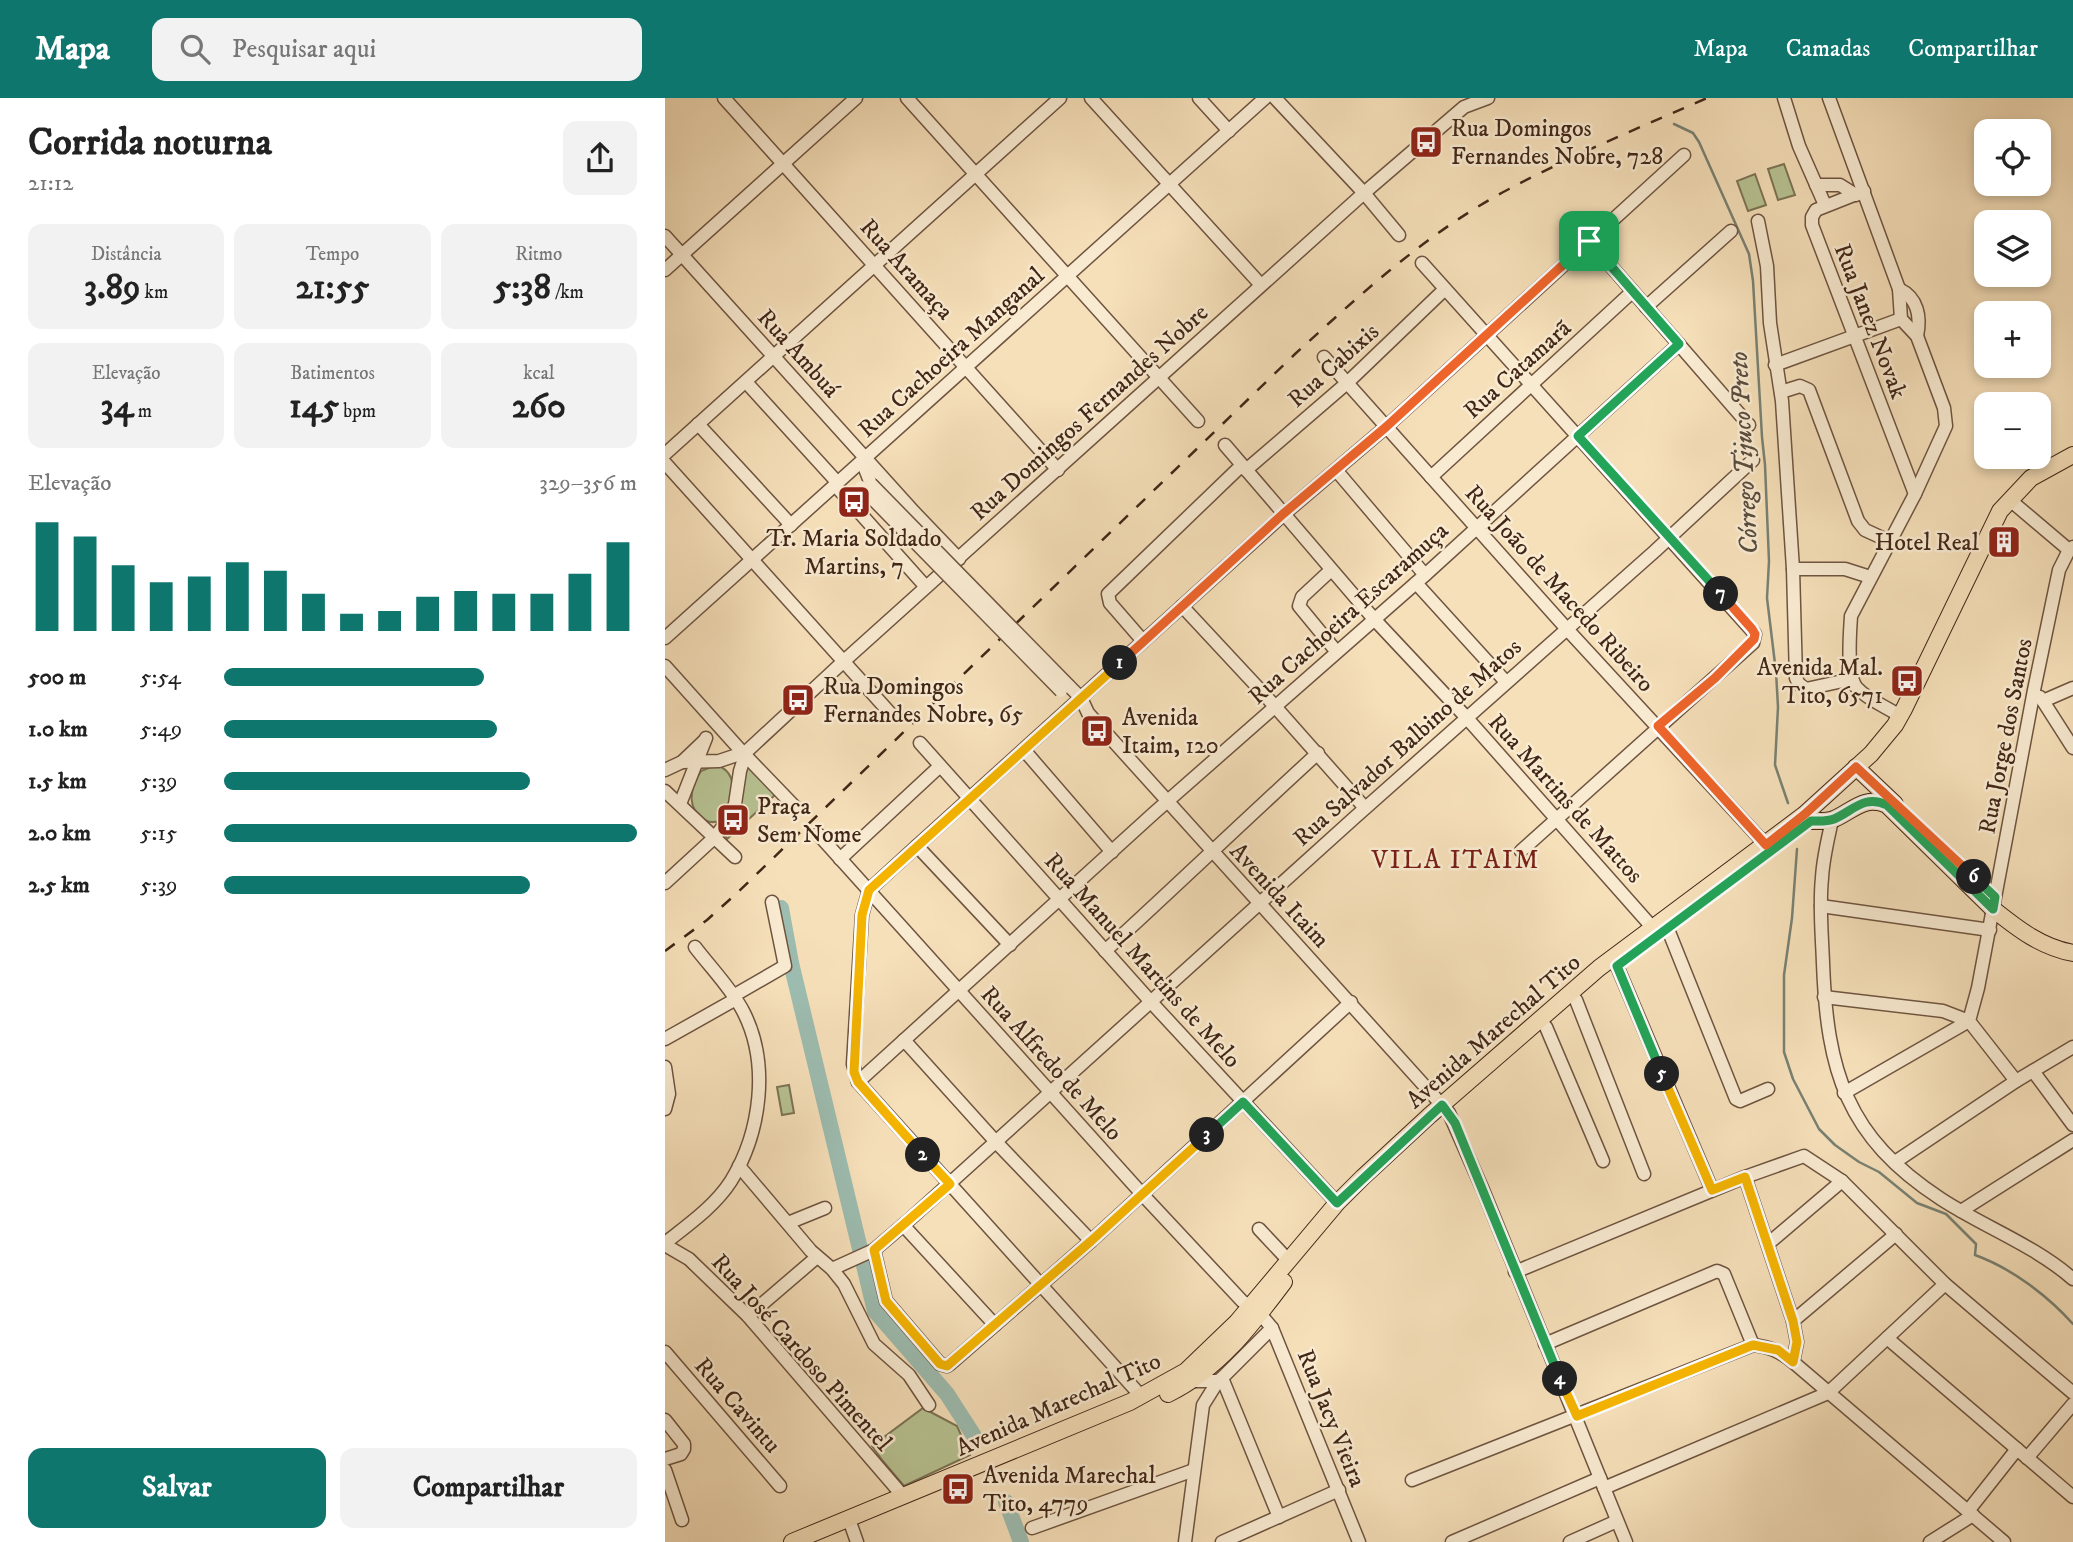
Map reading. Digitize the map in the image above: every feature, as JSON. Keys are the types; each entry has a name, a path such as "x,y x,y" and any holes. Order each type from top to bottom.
{"main road":[{"name":"Avenida Marechal Tito","path":"811,1542 1133,1410 1227,1351 1289,1261 1337,1203 1445,1109 1599,968 1811,821 1862,774 1871,754 1900,716 1990,536 2013,503 2067,459"},
{"name":"Avenida Marechal Tito","path":"1254,1311 1344,1210 1445,1109 1546,1027 1660,927 1805,814 1862,774"},
{"path":"1862,774 1994,903 2049,937 2073,945"},
{"path":"1862,774 1871,791 1869,802"},
{"path":"1811,821 1832,820 1853,807 1869,802 1887,805 2044,945 2073,953"},
{"name":"Avenida Marechal Tito","path":"792,1542 1189,1376"},
{"path":"851,1525 854,1518 883,1507 885,1503"}],"street":[{"name":"Rua Aramaça","path":"724,98 1058,470"},
{"path":"665,271 856,98"},
{"path":"907,98 1198,421"},
{"path":"665,454 1060,98"},
{"path":"1090,98 1261,285"},
{"path":"1199,98 1229,131"},
{"name":"Rua Cachoeira Manganal","path":"665,638 1265,98"},
{"path":"1275,98 1364,193 1399,235"},
{"path":"1467,101 1488,98"},
{"path":"1784,98 1800,146 1825,205 1862,196"},
{"path":"1829,98 1862,196 1899,289 1901,318 1917,336 1947,420 1915,494 1851,616 1852,679 1860,692 1900,716"},
{"name":"Rua Domingos Fernandes Nobre","path":"673,766 719,761 745,754 844,661 1467,101"},
{"path":"1141,1396 858,1082 854,1072 854,1051 862,909 869,890 1283,514 1386,427 1684,155"},
{"path":"1816,185 1840,185 1862,196"},
{"name":"Rua Janez Novak","path":"1825,205 1814,213 1812,226 1915,494"},
{"path":"1758,221 1767,266 1769,309 1781,392 1793,569 1796,678 1806,689 1852,679"},
{"path":"1646,307 1731,232"},
{"name":"Rua Ambuá","path":"665,236 863,459 959,559"},
{"path":"1589,241 1749,425"},
{"path":"1422,263 1755,634 1753,642 1521,851"},
{"name":"Rua Cabixis","path":"1143,642 1110,603 1108,594 1244,467 1347,383 1445,289"},
{"path":"1899,289 1908,293 1915,305 1920,325 1917,336"},
{"name":"Rua Catamarã","path":"1431,477 1632,292"},
{"path":"1776,365 1901,318"},
{"name":"Rua Cachoeira Escaramuça","path":"858,1082 1679,344"},
{"name":"Rua João de Macedo Ribeiro","path":"1324,357 1566,628 1766,845"},
{"path":"746,382 926,587"},
{"path":"1781,392 1800,386 1809,390 1857,521 1865,530 1889,541"},
{"path":"698,425 791,525"},
{"name":"Rua Martins de Mattos","path":"1225,445 1374,619 1556,819 1660,927 1736,1100 1741,1101 1768,1090"},
{"name":"Avenida Itaim","path":"863,459 866,486"},
{"name":"Rua Salvador Balbino de Matos","path":"832,1269 871,1252 950,1184 1753,460"},
{"path":"665,463 890,713"},
{"path":"1336,470 1420,579 1506,682"},
{"name":"Avenida Itaim","path":"848,473 866,486 1077,701 1445,1109 1483,1190 1626,1542"},
{"path":"2013,503 2071,548"},
{"name":"Rua Jorge dos Santos","path":"1969,1021 1990,930 2059,570 2071,548"},
{"path":"1793,569 1845,569 1870,577"},
{"path":"1331,570 1302,597 1299,606 1336,651"},
{"path":"1182,606 1365,808"},
{"path":"665,666 795,807"},
{"path":"2043,701 2073,688"},
{"path":"2034,690 2073,748"},
{"path":"673,766 720,727"},
{"path":"680,804 706,738"},
{"name":"Rua Manuel Martins de Melo","path":"920,743 1151,1002 1337,1203"},
{"path":"1024,750 1112,852"},
{"path":"1105,951 1318,753"},
{"path":"665,883 715,837 730,817 745,754"},
{"path":"719,761 734,769 739,779"},
{"path":"840,859 940,766"},
{"path":"665,791 735,857"},
{"path":"1832,820 1823,866 1821,906 1824,997 1837,1074 1857,1119 1868,1135 1895,1162 1939,1198 2042,1255 2073,1279"},
{"name":"Rua Alfredo de Melo","path":"818,834 1142,1194 1254,1311"},
{"path":"917,846 1010,945"},
{"path":"665,1039 785,966 772,901"},
{"path":"1821,906 1990,930"},
{"path":"665,1244 718,1197 730,1182 739,1166 755,1121 759,1082 751,1033 734,998 695,947"},
{"path":"1617,966 1712,1190"},
{"path":"1824,997 1943,1012 1969,1021 2016,1081"},
{"path":"1576,1000 1644,1174"},
{"path":"871,1252 886,1301 940,1364 947,1366 1091,1241 1351,1002"},
{"path":"1845,1093 1969,1021"},
{"path":"1546,1027 1603,1161"},
{"path":"904,1040 996,1142 1091,1241"},
{"path":"1895,1162 2016,1081 2073,1047"},
{"path":"665,1067 669,1094 665,1109"},
{"path":"2033,1071 2073,1125"},
{"path":"1961,1211 2073,1140"},
{"path":"1515,1272 1745,1177 1800,1156 1808,1157 1842,1181 1945,1284 2073,1393"},
{"path":"739,1166 817,1257 832,1269 844,1284 874,1344 909,1375 929,1405"},
{"path":"1745,1177 1793,1321 1797,1342 1793,1362"},
{"path":"1769,1243 1842,1181"},
{"path":"788,1223 825,1208"},
{"path":"903,1225 995,1325"},
{"path":"1259,1229 1289,1261"},
{"path":"1793,1321 1896,1234"},
{"name":"Rua José Cardoso Pimentel","path":"665,1244 689,1259 748,1316 903,1496"},
{"path":"748,1316 817,1257"},
{"path":"1545,1344 1719,1271 1724,1274 1753,1345"},
{"path":"1452,1542 1602,1483 1716,1443 1828,1393 1945,1284"},
{"name":"Rua Jacy Vieira","path":"1254,1311 1272,1328 1359,1542"},
{"path":"1185,1542 1203,1405 1220,1380 1272,1328"},
{"path":"1887,1338 2073,1497"},
{"path":"1412,1480 1753,1345 1778,1350 1970,1513 1989,1537 2004,1542"},
{"name":"Rua Cavintu","path":"665,1352 780,1486"},
{"path":"1189,1376 1220,1380"},
{"path":"1189,1376 1203,1405"},
{"path":"1220,1380 1279,1517"},
{"path":"1930,1542 1970,1513 2022,1453 2073,1404"},
{"path":"665,1420 684,1444 681,1454 665,1459"},
{"path":"665,1470 682,1520"},
{"path":"1032,1528 1194,1470"},
{"path":"1222,1542 1339,1490"},
{"path":"1570,1542 1618,1521"},
{"path":"851,1525 857,1542"}],"green space":[{"path":"1784,164 1795,195 1778,200 1768,169"},
{"path":"1755,174 1766,205 1748,211 1737,181"},
{"path":"716,765 729,775 733,790 722,820 709,822 695,811 692,792 701,771"},
{"path":"749,766 776,794 727,839 725,835 733,823 746,768"},
{"path":"789,1085 794,1113 782,1115 777,1087"},
{"path":"923,1408 957,1426 970,1455 904,1486 872,1446"}],"waterway":[{"name":"Córrego Tijuco Preto","path":"1674,124 1693,133 1699,142 1749,254 1765,465 1769,561 1767,598 1778,707 1775,765 1788,803"},
{"name":"Córrego Tijuco Preto","path":"1797,849 1792,918 1784,975 1784,1052 1793,1079 1819,1129 1835,1145 1879,1172 1917,1203 1946,1214 1976,1244 1975,1255 2002,1267 2028,1284 2073,1324"},
{"path":"781,908 791,963 875,1311 947,1394 976,1439"},
{"path":"1006,1502 1021,1542"}],"railway":[{"path":"665,951 707,920 736,894 1295,354 1397,265 1451,224 1509,189 1582,153 1707,98"}],"place":[{"name":"Rua Domingos Fernandes Nobre, 728","path":"1426,142"},
{"name":"Tr. Maria Soldado Martins, 7","path":"854,502"},
{"name":"Hotel Real","path":"2004,542"},
{"name":"Avenida Mal. Tito, 6571","path":"1907,681"},
{"name":"Rua Domingos Fernandes Nobre, 65","path":"798,700"},
{"name":"Avenida Itaim, 120","path":"1097,731"},
{"name":"Praça Sem Nome","path":"733,820"},
{"name":"Avenida Marechal Tito, 4779","path":"958,1489"}],"district":[{"name":"VILA ITAIM","path":"1456,859"}],"route":[{"path":"1589,241 1679,344 1578,436 1755,634 1753,642 1658,726 1766,845 1805,814 1856,767 1995,897 1993,909 1887,805 1880,802 1863,803 1832,820 1811,821 1617,966 1712,1190 1745,1177 1793,1321 1797,1351 1793,1362 1778,1350 1753,1345 1577,1416 1455,1123 1442,1105 1337,1203 1243,1102 1091,1241 950,1364 943,1366 886,1301 874,1250 950,1184 858,1082 854,1072 862,915 866,895 1283,514 1386,427 1589,241"}]}
